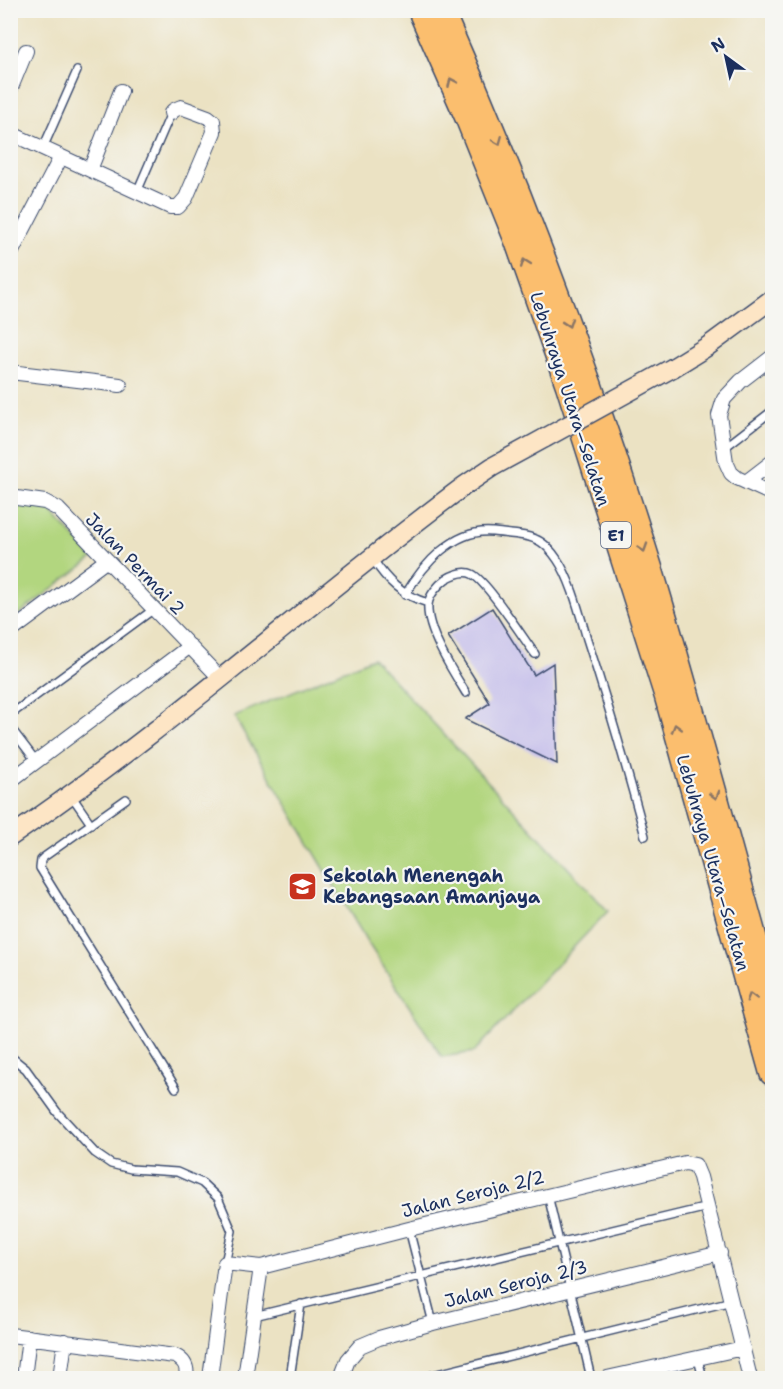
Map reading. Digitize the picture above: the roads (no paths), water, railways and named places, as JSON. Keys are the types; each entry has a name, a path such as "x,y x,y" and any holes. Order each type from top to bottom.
{"highway":[{"name":"Lebuhraya Utara–Selatan","path":"420,10 468,119 517,241 568,385 667,697 772,1073"},
{"name":"Lebuhraya Utara–Selatan","path":"441,10 489,119 548,266 609,441 654,582 772,1001"}],"main road":[{"path":"10,837 71,795 464,486 492,467 674,367 708,346 772,298"}],"street":[{"path":"10,90 26,51"},
{"path":"90,170 121,91"},
{"path":"10,133 170,207 178,207 186,198 214,132 214,126 208,117 181,107 171,113"},
{"path":"10,255 61,157"},
{"path":"772,357 741,381 724,399 719,415 731,473 772,494"},
{"path":"10,372 120,385"},
{"path":"746,482 772,462"},
{"name":"Jalan Permai 2","path":"10,497 45,502 58,509 221,679"},
{"path":"10,632 107,560"},
{"path":"10,781 190,646"},
{"name":"Jalan Seroja 2/2","path":"261,1268 409,1228 685,1163 695,1165 708,1207"},
{"path":"708,1207 750,1378"},
{"name":"Jalan Seroja 2/3","path":"341,1378 348,1360 360,1346 379,1338 720,1253"},
{"path":"210,1378 225,1263 261,1268 245,1378"},
{"path":"10,1335 175,1356 182,1359 186,1365 186,1378"},
{"path":"24,1378 29,1337"},
{"path":"60,1378 65,1341"},
{"path":"607,1378 647,1374 743,1348"}],"lane":[{"path":"44,148 77,71"},
{"path":"137,192 171,113"},
{"path":"724,448 772,411"},
{"path":"405,595 416,577 434,557 457,539 482,531 518,535 540,541 547,547 557,559 573,596 619,737 645,836"},
{"path":"372,558 384,576 405,595 428,603"},
{"path":"466,693 434,633 428,603 437,587 448,578 460,573 472,574 498,602 535,654"},
{"path":"10,715 154,609"},
{"path":"10,727 36,762"},
{"path":"71,795 91,824"},
{"path":"126,799 41,860 40,868 176,1088"},
{"path":"10,1056 26,1069 57,1112 95,1153 111,1164 177,1173 202,1182 218,1198 232,1231 225,1263"},
{"path":"548,1195 591,1378"},
{"path":"254,1316 708,1207"},
{"path":"409,1228 433,1323"},
{"path":"421,1378 732,1301"},
{"path":"290,1378 301,1304"},
{"path":"698,1359 703,1378"}],"place":[{"name":"Sekolah Menengah Kebangsaan Amanjaya","path":"302,886"}]}
